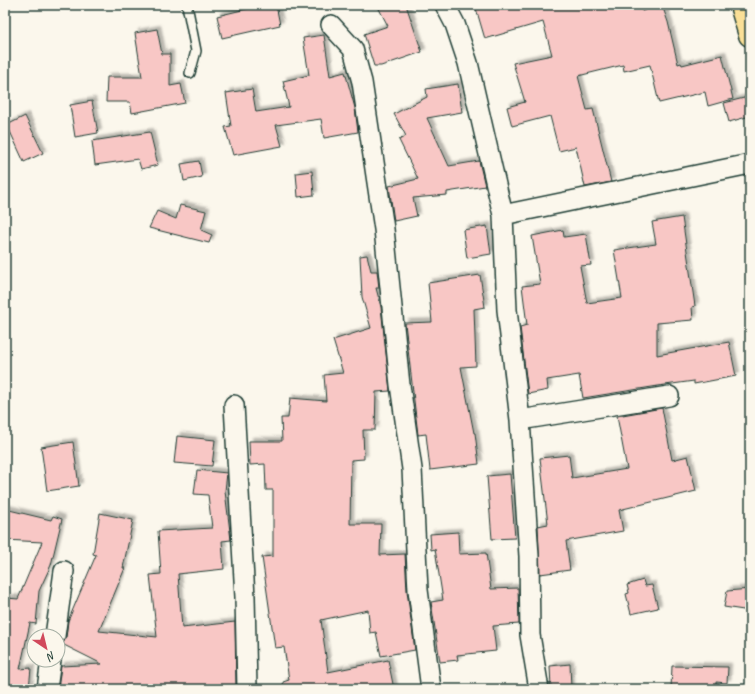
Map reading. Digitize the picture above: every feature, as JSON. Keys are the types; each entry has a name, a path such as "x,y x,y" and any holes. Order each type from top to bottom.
{"highway":[{"path":"741,5 750,35"}],"street":[{"path":"445,5 455,24 468,63 503,215 507,310 520,420 529,556 530,635 539,689"},
{"path":"331,25 354,49 362,82 384,229 400,386 412,468 418,590 431,689"},
{"path":"503,215 750,164"},
{"path":"520,420 669,396"},
{"path":"234,405 245,597 247,689"},
{"path":"56,628 64,571"},
{"path":"48,689 51,668"}],"lane":[{"path":"187,5 196,51 190,73"}],"building":[{"path":"263,5 276,5 280,25 222,38 217,16"},
{"path":"377,5 406,5 422,52 381,66 374,66 364,34 388,26"},
{"path":"475,5 641,5 642,11 662,5 668,22 678,64 681,63 682,65 722,55 733,99 708,106 705,92 659,103 650,65 624,71 623,65 578,76 587,110 593,109 611,182 585,187 576,147 559,151 550,116 512,126 507,107 525,102 513,63 552,55 543,22 485,39"},
{"path":"157,29 162,54 170,54 170,86 181,84 185,103 132,113 130,102 106,102 107,77 142,77 135,33"},
{"path":"324,35 330,76 345,72 355,108 358,132 324,138 321,119 276,125 282,146 233,155 225,127 231,126 226,93 252,89 256,112 289,107 283,81 309,75 303,38"},
{"path":"458,84 462,112 427,118 449,166 479,161 485,186 447,192 447,195 413,198 417,216 394,221 389,186 418,179 399,140 406,136 394,114 427,97 426,89"},
{"path":"748,97 750,116 729,122 724,103"},
{"path":"92,101 98,133 75,137 70,105"},
{"path":"25,116 43,153 24,162 7,125"},
{"path":"150,132 158,165 141,169 138,159 95,165 92,141"},
{"path":"199,161 202,177 184,181 181,164"},
{"path":"312,171 314,195 298,197 296,173"},
{"path":"180,205 206,211 201,230 212,235 209,243 149,228 157,211 176,219"},
{"path":"682,217 695,306 692,307 693,320 657,323 657,355 729,342 736,376 694,384 694,381 583,398 579,375 547,380 548,390 528,394 520,327 527,325 522,286 540,284 532,236 563,230 564,237 586,234 591,265 580,266 587,303 622,298 614,250 656,244 652,222"},
{"path":"487,226 491,254 467,258 463,230"},
{"path":"367,255 371,271 377,271 379,288 376,288 381,307 390,391 376,392 375,430 363,430 364,459 351,460 350,524 381,524 380,555 405,554 407,591 415,650 381,656 376,632 370,633 368,610 321,620 328,672 388,660 394,689 284,689 283,682 289,680 284,647 275,648 262,557 273,556 273,490 266,490 265,464 250,465 249,441 282,441 281,418 288,418 290,398 326,401 324,375 343,373 333,340 371,328 362,297 360,256"},
{"path":"480,275 485,307 474,309 476,366 461,367 475,433 479,464 430,470 426,434 418,435 405,323 432,322 428,283"},
{"path":"662,408 672,460 688,456 696,491 619,510 623,531 566,541 570,570 540,574 538,526 548,524 540,458 569,455 572,478 627,469 617,416"},
{"path":"177,436 215,440 212,466 174,463"},
{"path":"73,442 79,486 47,491 41,447"},
{"path":"197,470 227,473 225,491 231,540 222,541 224,569 178,574 182,628 235,622 236,689 148,689 125,686 125,689 58,689 61,668 66,668 66,666 102,664 66,646 68,621 96,555 93,554 100,513 133,520 123,568 125,568 99,631 157,637 150,575 161,574 158,531 212,528 208,495 194,494"},
{"path":"510,474 515,538 492,539 487,476"},
{"path":"5,509 51,520 53,516 62,519 51,565 39,591 36,624 30,623 29,628 26,628 26,641 20,669 31,668 29,689 5,689 5,620 7,598 18,599 42,542 5,540"},
{"path":"458,532 459,554 486,553 491,589 518,588 519,624 493,626 496,651 457,655 458,660 440,662 431,602 443,600 435,549 431,550 430,534"},
{"path":"643,580 645,586 652,585 658,608 631,614 626,594 629,593 627,585"},
{"path":"750,589 750,611 724,607 727,591"},
{"path":"570,664 571,689 551,689 550,666"},
{"path":"672,666 728,667 727,683 716,682 716,689 671,689"}]}
